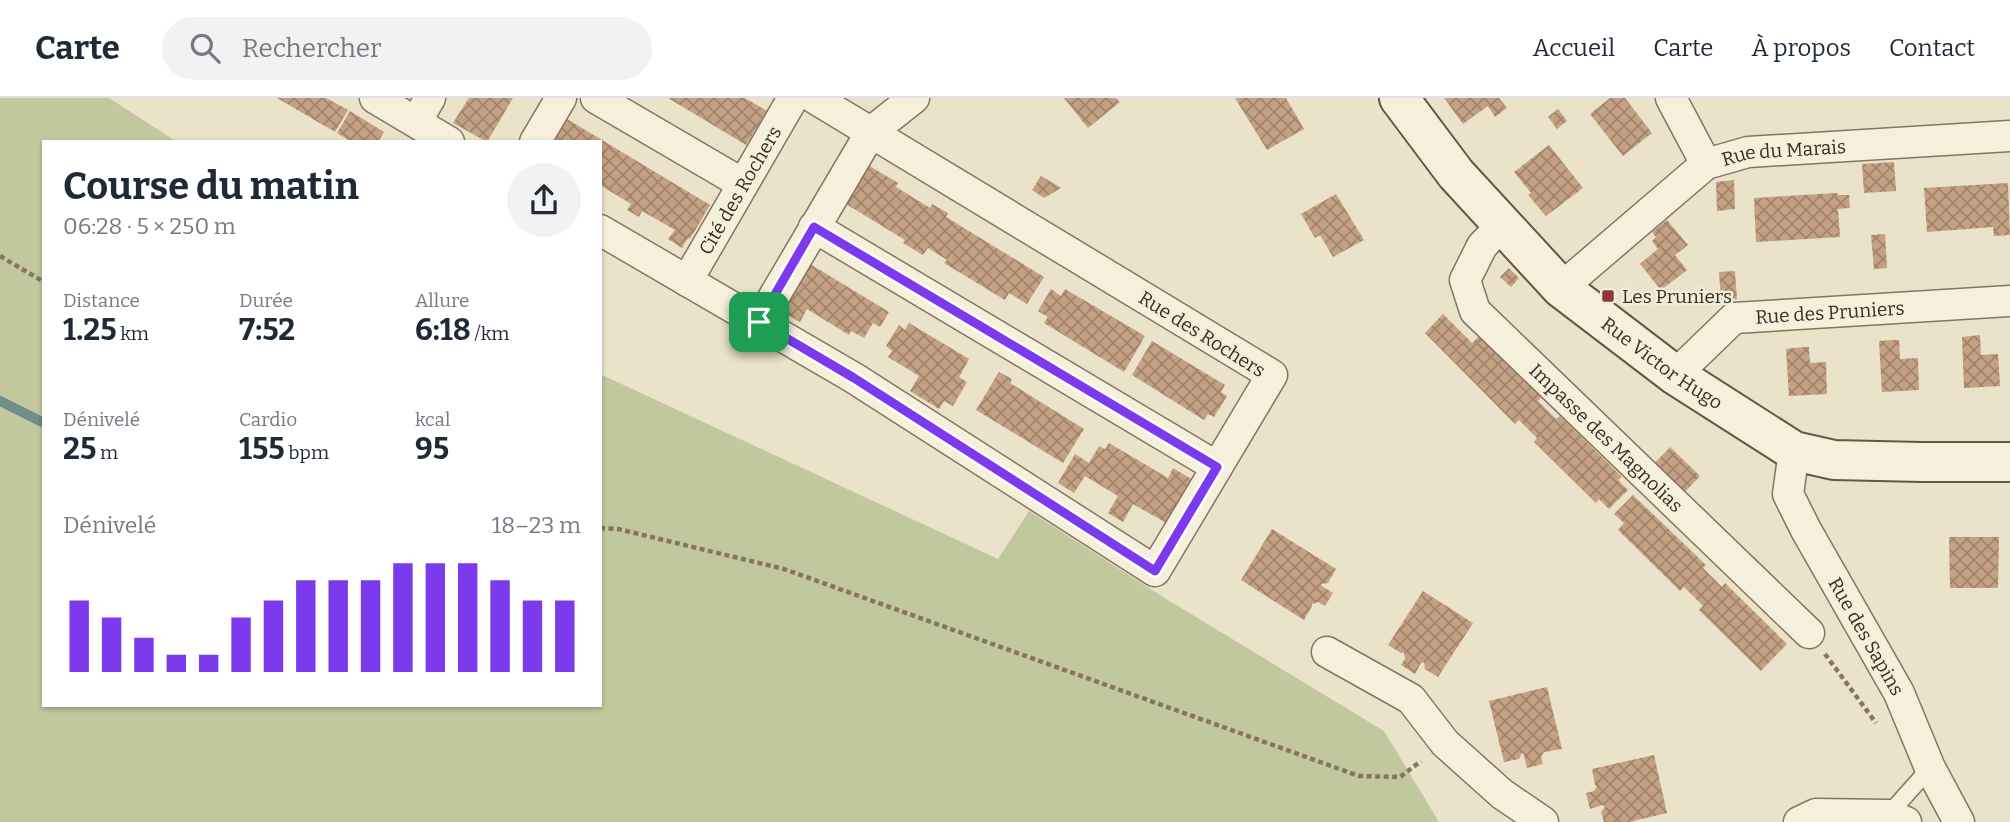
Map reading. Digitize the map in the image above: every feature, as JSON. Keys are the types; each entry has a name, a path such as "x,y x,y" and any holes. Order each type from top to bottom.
{"street":[{"path":"375,98 423,110 447,140"},
{"path":"536,140 561,98"},
{"path":"596,98 743,184"},
{"name":"Cité des Rochers","path":"687,281 793,98"},
{"name":"Rue des Rochers","path":"602,231 854,378 1155,571 1272,375 814,98"},
{"path":"759,322 871,132 914,98"},
{"name":"Rue Victor Hugo","path":"1399,98 1456,174 1560,288 1675,375 1794,451 1834,460 2010,462"},
{"path":"1671,98 1706,164"},
{"name":"Rue du Marais","path":"1560,288 1706,164 1748,152 2010,136"},
{"name":"Impasse des Magnolias","path":"1502,225 1482,246 1465,280 1475,311 1809,633"},
{"path":"814,227 1217,467"},
{"name":"Rue des Pruniers","path":"1675,375 1734,317 2010,301"},
{"name":"Rue des Sapins","path":"1794,451 1788,494 1805,530 1899,693 1930,768 1959,822"},
{"path":"1327,652 1411,699 1445,743 1502,794 1543,822"},
{"path":"1799,822 1816,814 1897,818"}],"lane":[{"path":"1897,818 1930,768"}],"path":[{"path":"0,256 42,281"},
{"path":"602,528 618,529 784,569 1359,776 1400,778 1445,743"},
{"path":"1809,633 1882,732"}],"green space":[{"path":"0,98 109,98 174,140 42,140 42,707 602,707 602,375 998,559 1029,511 1163,597 1384,731 1439,822 0,822"}],"building":[{"path":"277,98 326,98 348,110 335,132"},
{"path":"469,98 513,98 488,140 453,123"},
{"path":"668,98 745,98 767,111 746,145"},
{"path":"1064,98 1116,98 1120,102 1088,128"},
{"path":"1235,98 1286,98 1304,129 1267,150"},
{"path":"1444,98 1499,98 1507,108 1495,117 1488,106 1463,124"},
{"path":"1610,98 1625,98 1652,133 1623,156 1590,114"},
{"path":"1558,109 1567,121 1557,129 1548,117"},
{"path":"350,111 384,132 379,140 349,140 337,133"},
{"path":"562,116 602,140 548,140"},
{"path":"602,140 710,205 682,248 668,239 675,230 642,211 639,217 627,210 631,204 602,186"},
{"path":"1549,145 1583,188 1546,216 1528,195 1531,193 1514,172"},
{"path":"1894,162 1896,191 1864,193 1862,164"},
{"path":"868,165 898,183 896,187 930,208 932,204 948,213 946,217 1044,277 1027,304 1009,293 1005,300 944,263 947,260 928,248 923,255 903,243 905,240 846,204"},
{"path":"1041,176 1061,188 1044,198 1032,190"},
{"path":"1734,180 1735,209 1717,211 1716,182"},
{"path":"2008,183 2010,235 1994,236 1993,227 1927,232 1924,188"},
{"path":"1837,193 1849,195 1850,208 1838,209 1840,237 1756,242 1754,198"},
{"path":"1336,194 1364,240 1333,257 1320,235 1315,238 1301,214"},
{"path":"1667,220 1688,245 1675,255 1687,270 1661,290 1640,264 1658,249 1652,241 1656,237 1652,232"},
{"path":"1885,234 1887,268 1874,269 1871,235"},
{"path":"810,264 889,312 880,327 873,323 864,338 851,331 849,335 807,309 800,322 786,314 784,306"},
{"path":"1509,268 1519,278 1511,287 1500,277"},
{"path":"1735,271 1737,299 1721,300 1719,272"},
{"path":"1051,289 1061,296 1065,289 1145,336 1124,372 1044,323 1048,317 1038,311"},
{"path":"1443,314 1472,343 1479,336 1541,397 1538,401 1556,419 1560,416 1622,477 1618,480 1628,490 1609,509 1599,499 1596,503 1534,442 1537,438 1519,420 1515,424 1425,333"},
{"path":"909,323 969,359 959,377 967,382 953,406 944,401 939,409 910,391 919,376 888,357 892,351 886,346 899,325 905,330"},
{"path":"1980,335 1981,355 1998,354 2000,386 1964,388 1962,337"},
{"path":"1899,340 1900,359 1918,358 1919,390 1882,392 1879,341"},
{"path":"1152,341 1225,385 1221,392 1227,396 1214,417 1208,414 1204,420 1132,375"},
{"path":"1809,347 1810,363 1826,362 1827,394 1789,396 1786,349"},
{"path":"999,372 1012,379 1010,383 1084,429 1063,463 976,410"},
{"path":"1109,443 1168,478 1173,468 1193,480 1168,524 1133,504 1123,522 1108,513 1118,496 1085,476 1074,493 1058,483 1075,454 1089,463 1099,446 1105,449"},
{"path":"1670,447 1700,476 1682,495 1652,466"},
{"path":"1633,495 1706,565 1703,568 1722,587 1725,583 1787,644 1761,671 1699,610 1703,606 1684,587 1680,591 1618,530 1624,523 1614,514"},
{"path":"1272,529 1336,569 1328,583 1321,584 1333,593 1325,606 1318,602 1312,604 1304,620 1241,580"},
{"path":"1949,537 1999,537 1998,588 1950,588"},
{"path":"1423,591 1473,623 1438,677 1425,669 1424,662 1415,674 1401,665 1405,659 1404,653 1388,645"},
{"path":"1547,687 1562,749 1544,752 1541,757 1543,764 1527,768 1522,753 1519,759 1504,762 1489,701"},
{"path":"1654,755 1667,813 1629,822 1604,822 1601,812 1605,807 1603,805 1590,809 1586,793 1594,791 1597,786 1592,769"}],"waterway":[{"path":"0,401 42,422"}],"place":[{"name":"Les Pruniers","path":"1608,296"}],"route":[{"path":"814,227 1217,467 1155,571 854,378 759,322 814,227"}]}
